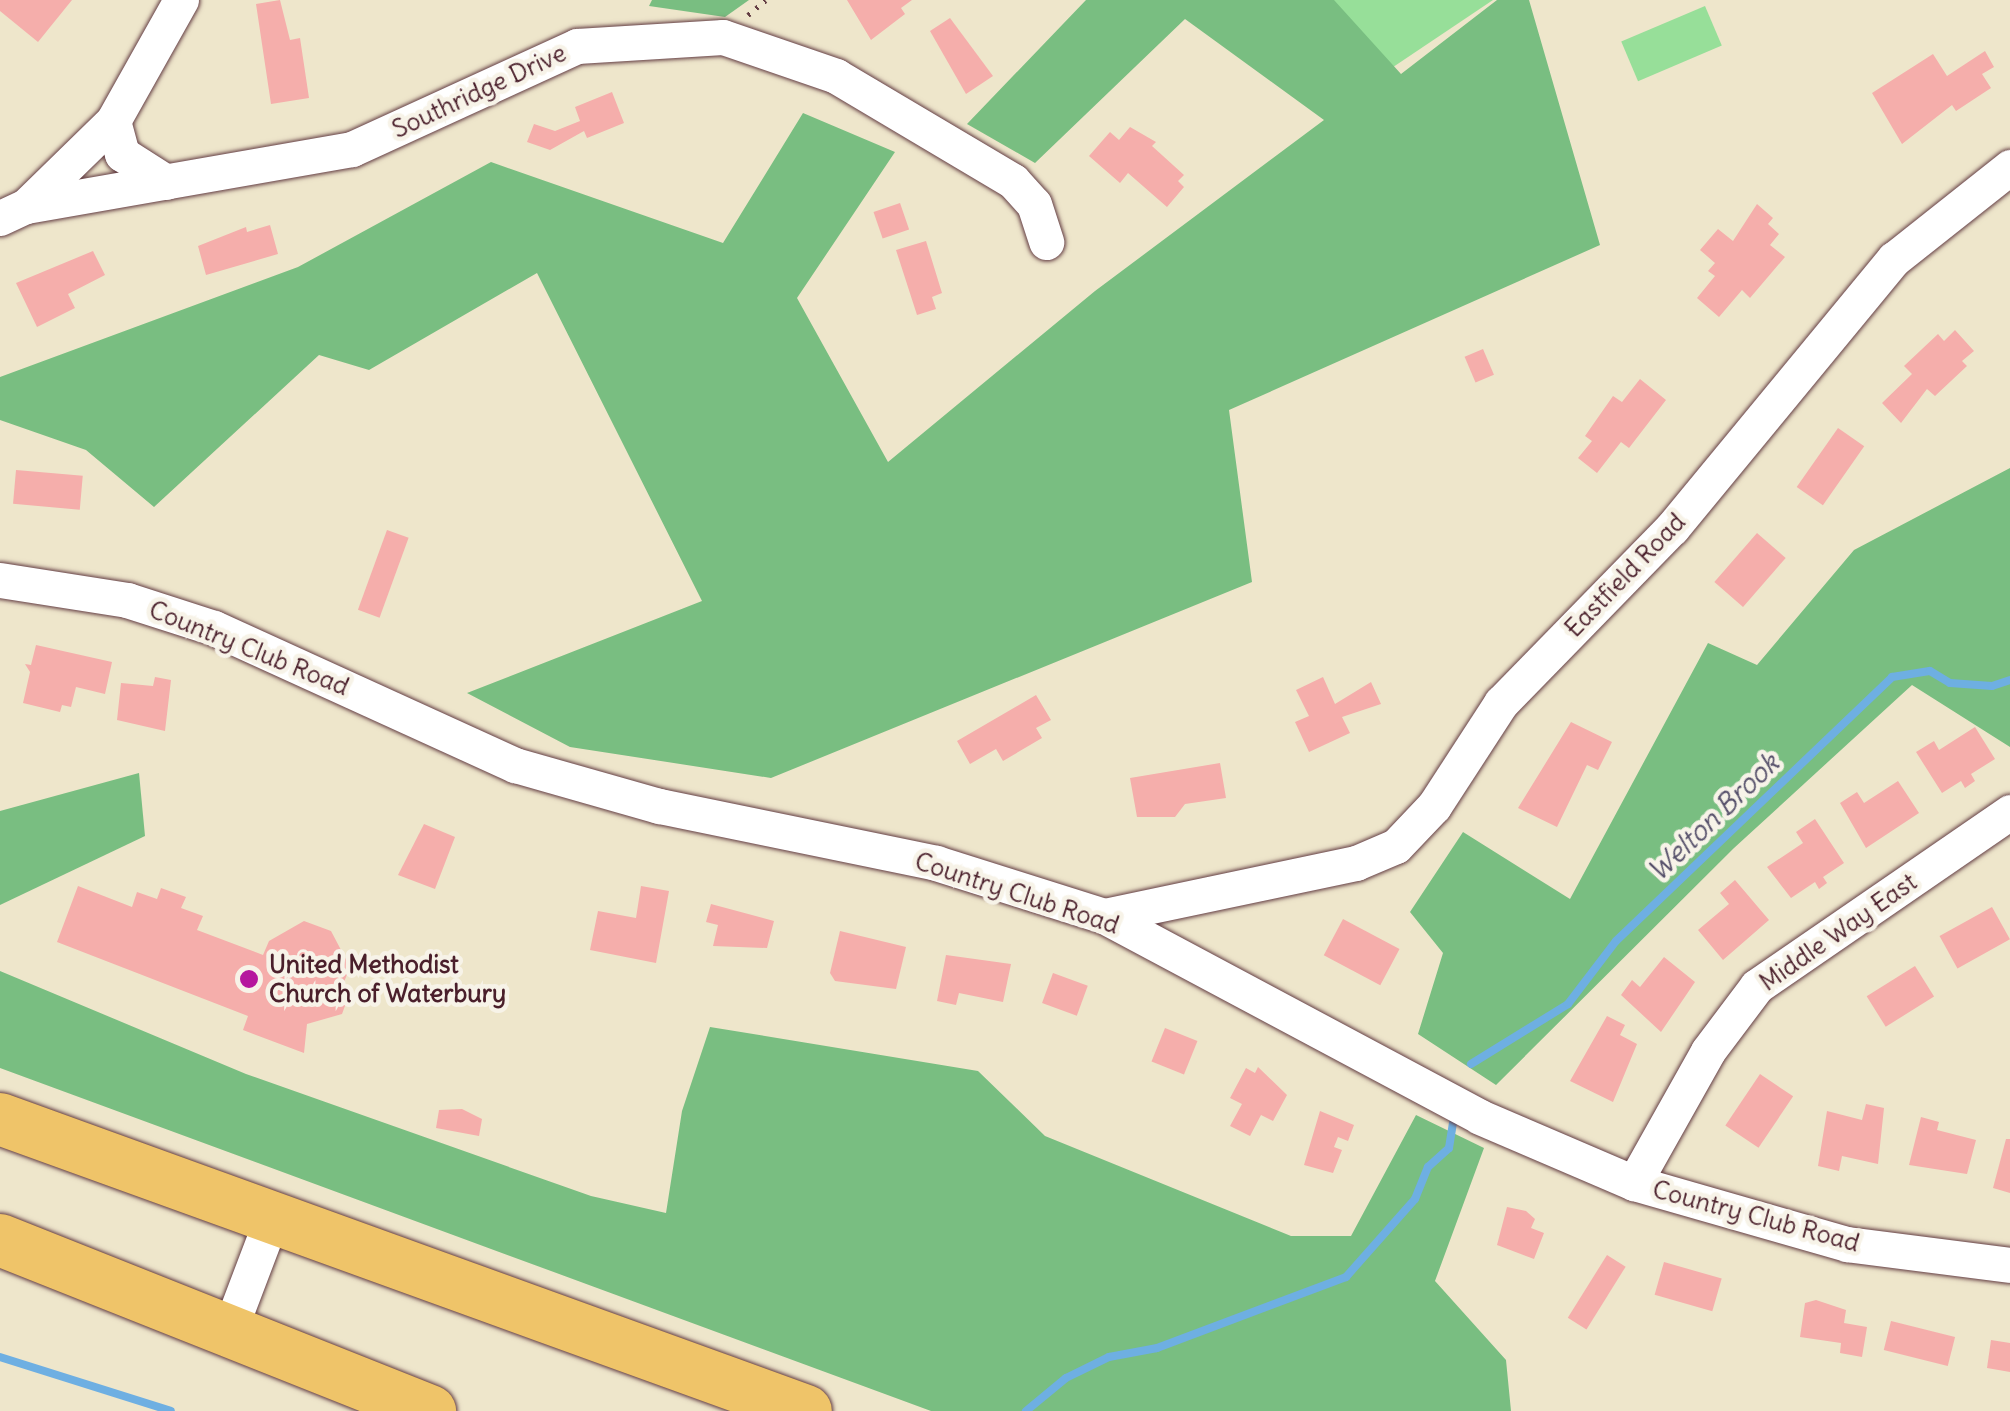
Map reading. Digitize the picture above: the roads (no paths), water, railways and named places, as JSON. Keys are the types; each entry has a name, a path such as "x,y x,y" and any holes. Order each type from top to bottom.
{"highway":[{"path":"0,1118 806,1411"},
{"path":"0,1240 430,1411"},
{"path":"0,1252 229,1331"}],"street":[{"path":"13,212 113,121 181,0"},
{"name":"Southridge Drive","path":"13,212 352,150 578,46 723,38 836,76 1013,181 1034,204 1046,242"},
{"path":"113,121 122,154 166,182"},
{"name":"Eastfield Road","path":"1104,916 1356,863 1396,846 1434,806 1501,703 1672,528 1894,259 2010,167"},
{"name":"Country Club Road","path":"0,580 127,600 214,628 515,765 658,806 936,863 1104,916 1480,1117 1634,1184 1847,1244 2010,1266"},
{"name":"Middle Way East","path":"1634,1184 1708,1052 1758,986 2010,812"},
{"path":"1182,957 1196,897"},
{"path":"229,1331 272,1218"}],"waterway":[{"name":"Welton Brook","path":"1471,1064 1568,1004 1616,941 1892,677 1930,671 1950,683 1992,686 2010,680"},
{"name":"Welton Brook","path":"1026,1411 1066,1378 1109,1357 1157,1348 1346,1277 1415,1199 1428,1167 1449,1148 1454,1118"},
{"name":"Welton Brook","path":"0,1357 171,1411"}],"place":[{"name":"United Methodist Church of Waterbury","path":"249,979"}]}
